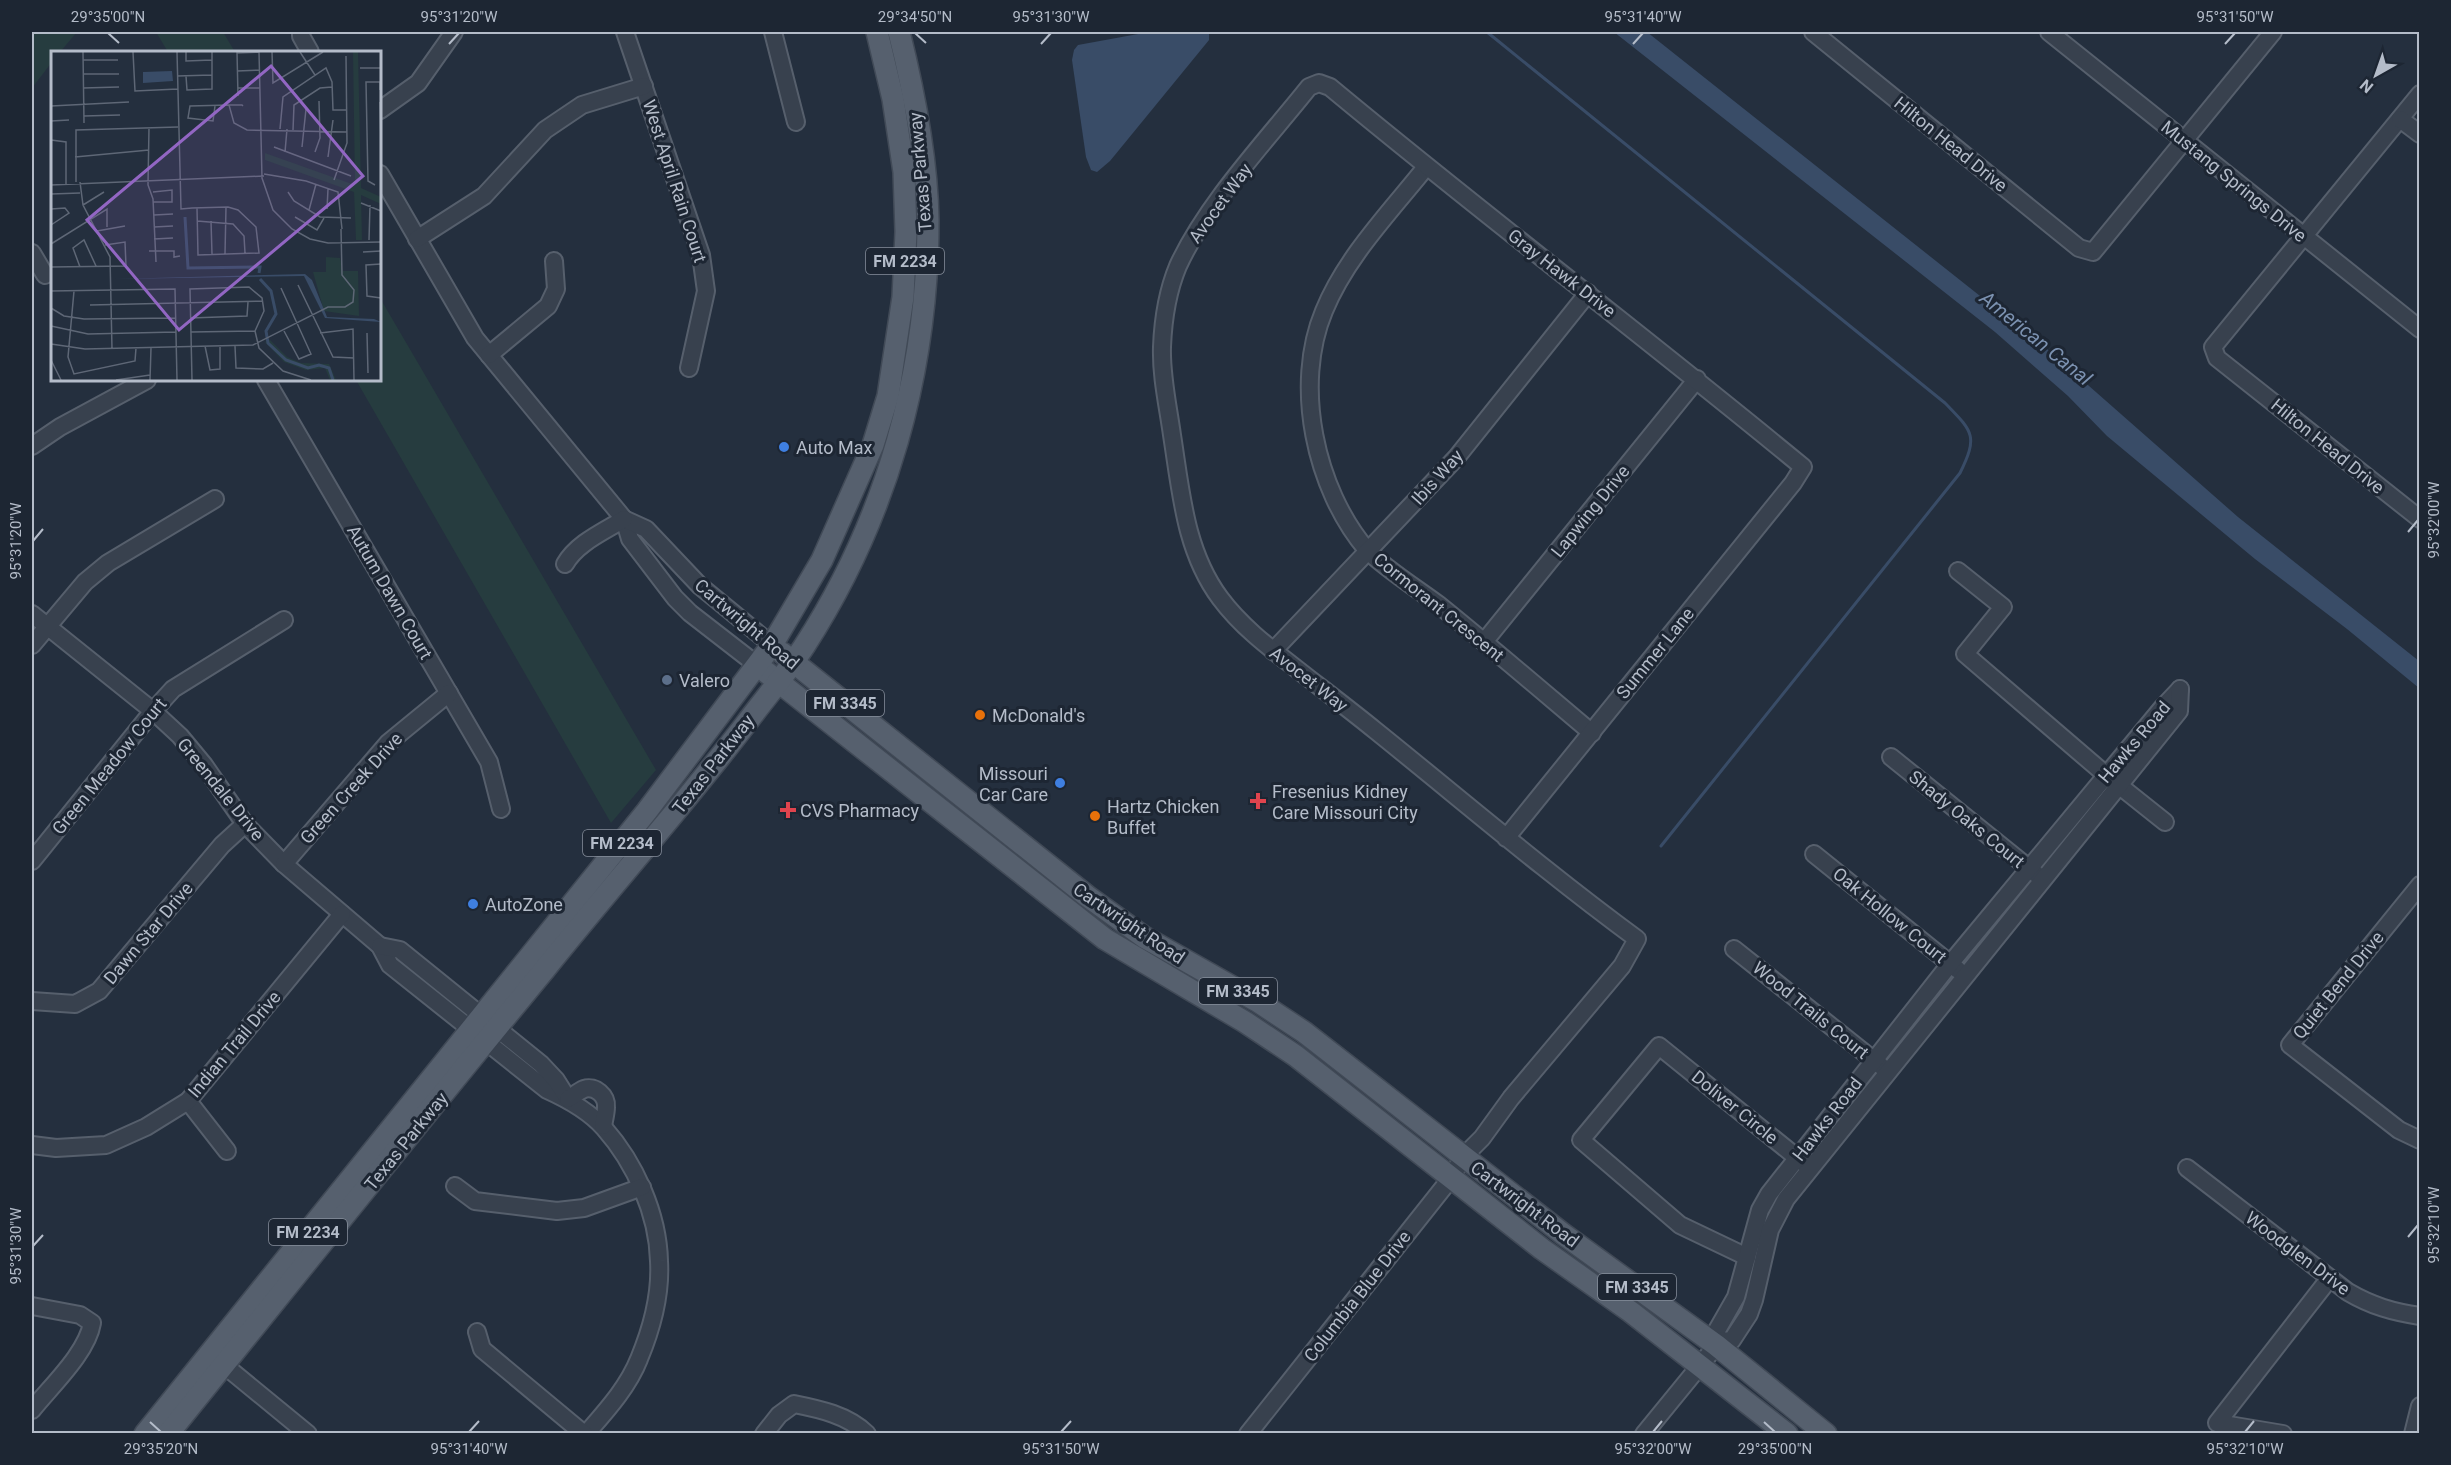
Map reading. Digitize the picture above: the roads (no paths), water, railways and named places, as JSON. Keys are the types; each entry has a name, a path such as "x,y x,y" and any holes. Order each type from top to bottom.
{"main road":[{"name":"Texas Parkway","path":"168,1434 483,1030 772,645 804,594 844,514 873,445 888,396 896,354 903,297 904,172 893,99 877,32"},
{"name":"Texas Parkway","path":"145,1434 483,1030 689,795 793,662 838,588 866,531 898,445 912,382 921,325 928,218 917,116 899,32"},
{"name":"Cartwright Road","path":"772,645 1087,896 1163,948 1257,1001 1304,1032 1463,1157 1718,1343 1826,1434"},
{"name":"Cartwright Road","path":"757,665 1074,916 1141,962 1245,1022 1296,1056 1542,1249 1700,1364 1787,1434"},
{"path":"961,826 975,807"},
{"path":"1074,916 1087,896"},
{"path":"1245,1022 1257,1001"}],"street":[{"path":"301,32 309,51"},
{"path":"381,109 418,83 454,32"},
{"name":"West April Rain Court","path":"624,32 701,255 706,291 689,368"},
{"path":"773,32 796,122"},
{"name":"Hilton Head Drive","path":"1813,32 2079,248 2093,252 2184,141"},
{"name":"Mustang Springs Drive","path":"2049,32 2420,329"},
{"path":"2184,141 2273,32"},
{"name":"Gray Hawk Drive","path":"1319,82 1330,87 1426,167 1697,379 1803,467"},
{"name":"Avocet Way","path":"1319,82 1309,87 1196,231 1178,267 1167,304 1162,345 1162,371 1186,524 1196,558 1220,599 1259,639 1545,870 1637,939 1622,966 1512,1098 1482,1138 1463,1157"},
{"path":"417,239 484,196 554,123 582,105 644,86"},
{"path":"2302,235 2420,94"},
{"path":"2400,119 2420,134"},
{"name":"Cormorant Crescent","path":"1426,167 1360,249 1338,281 1323,312 1313,347 1309,380 1310,409 1326,476 1339,506 1368,551 1484,642 1592,733"},
{"name":"Cartwright Road","path":"381,176 475,338 624,519 630,539 675,598 690,613 757,665"},
{"name":"Hilton Head Drive","path":"2302,235 2213,347 2217,358 2420,519"},
{"path":"32,253 43,276"},
{"path":"489,355 548,306 556,289 554,261"},
{"name":"Ibis Way","path":"1274,651 1456,458 1588,293"},
{"name":"Lapwing Drive","path":"1484,642 1697,379"},
{"path":"32,446 60,427 145,381"},
{"name":"Autum Dawn Court","path":"267,381 489,762 501,809"},
{"name":"Summer Lane","path":"1506,838 1793,483 1803,467"},
{"path":"32,645 85,582 108,563 215,499"},
{"path":"565,564 570,555 581,546 624,519"},
{"name":"Cartwright Road","path":"624,519 646,529 700,586 772,645"},
{"path":"1958,572 2003,608 1965,654 2106,775 2165,822"},
{"name":"Greendale Drive","path":"32,614 153,711 204,765 245,824 285,864 380,946 390,964 483,1030 541,1064 556,1080 568,1100 603,1126 626,1157 642,1187 656,1232 657,1299 648,1336 638,1362 618,1395 585,1434"},
{"name":"Green Meadow Court","path":"32,861 173,689 284,620"},
{"name":"Hawks Road","path":"1644,1434 1718,1343 1732,1340 1749,1314 1770,1230 1786,1199 2179,711 2180,689 1950,964 1796,1156 1769,1194 1760,1210 1736,1297 1716,1332 1718,1343"},
{"name":"Green Creek Drive","path":"285,864 388,743 449,693"},
{"name":"Shady Oaks Court","path":"1891,758 2044,880"},
{"name":"Dawn Star Drive","path":"32,1001 75,1004 99,991 222,846 245,824"},
{"name":"Oak Hollow Court","path":"1814,854 1966,976"},
{"name":"Quiet Bend Drive","path":"2420,885 2290,1045 2399,1130 2420,1140"},
{"name":"Indian Trail Drive","path":"32,1145 56,1148 106,1145 146,1127 188,1101 342,914"},
{"name":"Wood Trails Court","path":"1734,949 1889,1072"},
{"name":"Doliver Circle","path":"1747,1257 1680,1225 1581,1140 1659,1046 1810,1168"},
{"path":"568,1100 584,1089 592,1088 600,1092 607,1105 603,1126"},
{"path":"188,1101 227,1151"},
{"name":"Columbia Blue Drive","path":"1248,1434 1451,1178 1463,1157"},
{"name":"Woodglen Drive","path":"2187,1168 2330,1279 2369,1304 2389,1311 2420,1316"},
{"path":"455,1186 475,1201 556,1211 584,1208 642,1187"},
{"path":"2283,1434 2217,1423 2330,1279"},
{"path":"32,1306 80,1315 92,1323 90,1337 32,1410"},
{"path":"477,1332 482,1348 585,1434"},
{"path":"224,1365 308,1434"},
{"path":"764,1434 779,1415 794,1404 841,1417 860,1427 867,1434"},
{"path":"2413,1434 2420,1407"}],"water":[{"path":"1149,32 1209,32 1209,40 1110,161 1097,172 1091,170 1086,157 1072,60 1074,50 1078,45"},
{"name":"American Canal","path":"1614,32 1647,32 2047,349 2238,517 2419,661 2419,688 2347,629 2255,559 2107,436 2068,396 1995,332"}],"waterway":[{"path":"1487,32 1945,403 1967,427 1970,434 1969,450 1960,473 1661,846"}],"place":[{"name":"Auto Max","path":"784,447"},
{"name":"Valero","path":"667,680"},
{"name":"McDonald's","path":"980,715"},
{"name":"Missouri Car Care","path":"1060,783"},
{"name":"Fresenius Kidney Care Missouri City","path":"1258,801"},
{"name":"CVS Pharmacy","path":"788,810"},
{"name":"Hartz Chicken Buffet","path":"1095,816"},
{"name":"AutoZone","path":"473,904"}]}
